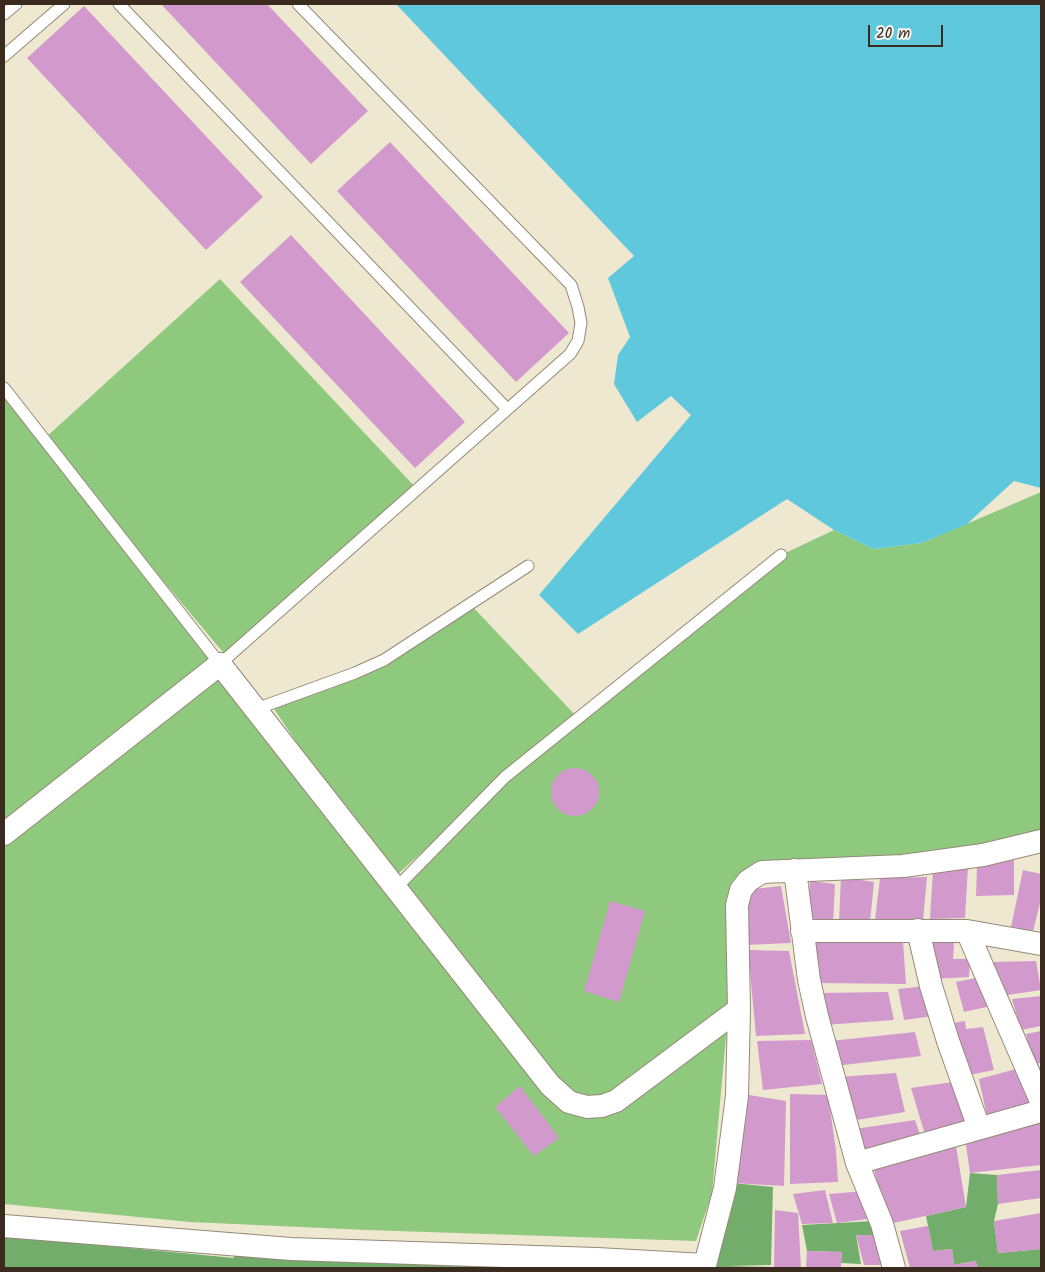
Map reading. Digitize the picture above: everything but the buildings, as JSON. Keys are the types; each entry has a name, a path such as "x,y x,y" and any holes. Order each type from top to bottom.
{"street":[{"path":"4,834 220,664 550,1085 570,1102 587,1107 602,1106 616,1101 739,1009"},
{"path":"4,1226 291,1249 597,1259 705,1265 725,1188 738,1096 737,905 742,890 748,881 762,872 903,866 983,855 1041,842"},
{"path":"795,870 802,931 816,1016 857,1163 882,1224 894,1268"},
{"path":"918,930 931,986 948,1041 979,1128"},
{"path":"802,931 967,931 1041,944"},
{"path":"967,931 1041,1101"},
{"path":"857,1163 1041,1111"}],"lane":[{"path":"4,14 16,4"},
{"path":"4,56 64,4"},
{"path":"118,4 508,410"},
{"path":"4,388 220,664 570,354 578,341 581,323 571,285 298,4"},
{"path":"396,888 505,778 781,555"},
{"path":"256,708 355,673 384,660 528,566"}],"green space":[{"path":"220,279 417,489 227,657 44,439"},
{"path":"4,395 210,661 4,826"},
{"path":"1041,492 1041,838 748,881 739,1009 616,1101 569,1102 396,888 496,786 390,881 270,703 355,673 470,604 578,718 781,555 834,530 873,549 922,543"},
{"path":"221,675 552,1095 603,1114 727,1025 712,1193 696,1241 190,1222 4,1204 4,843"},
{"path":"970,1173 997,1175 998,1204 994,1221 998,1253 1041,1249 1041,1268 978,1268 975,1261 954,1265 952,1249 933,1251 926,1216 966,1207"},
{"path":"733,1183 773,1187 771,1265 726,1266 821,1268 4,1268 4,1236 234,1258 232,1244 705,1265"},
{"path":"874,1221 879,1236 856,1235 861,1264 841,1263 842,1252 807,1251 802,1225"}],"water":[{"path":"396,4 1041,4 1041,488 1014,481 967,524 922,543 873,549 834,530 787,499 578,634 539,595 691,415 671,396 637,422 614,384 618,355 630,337 608,278 634,256"}]}
